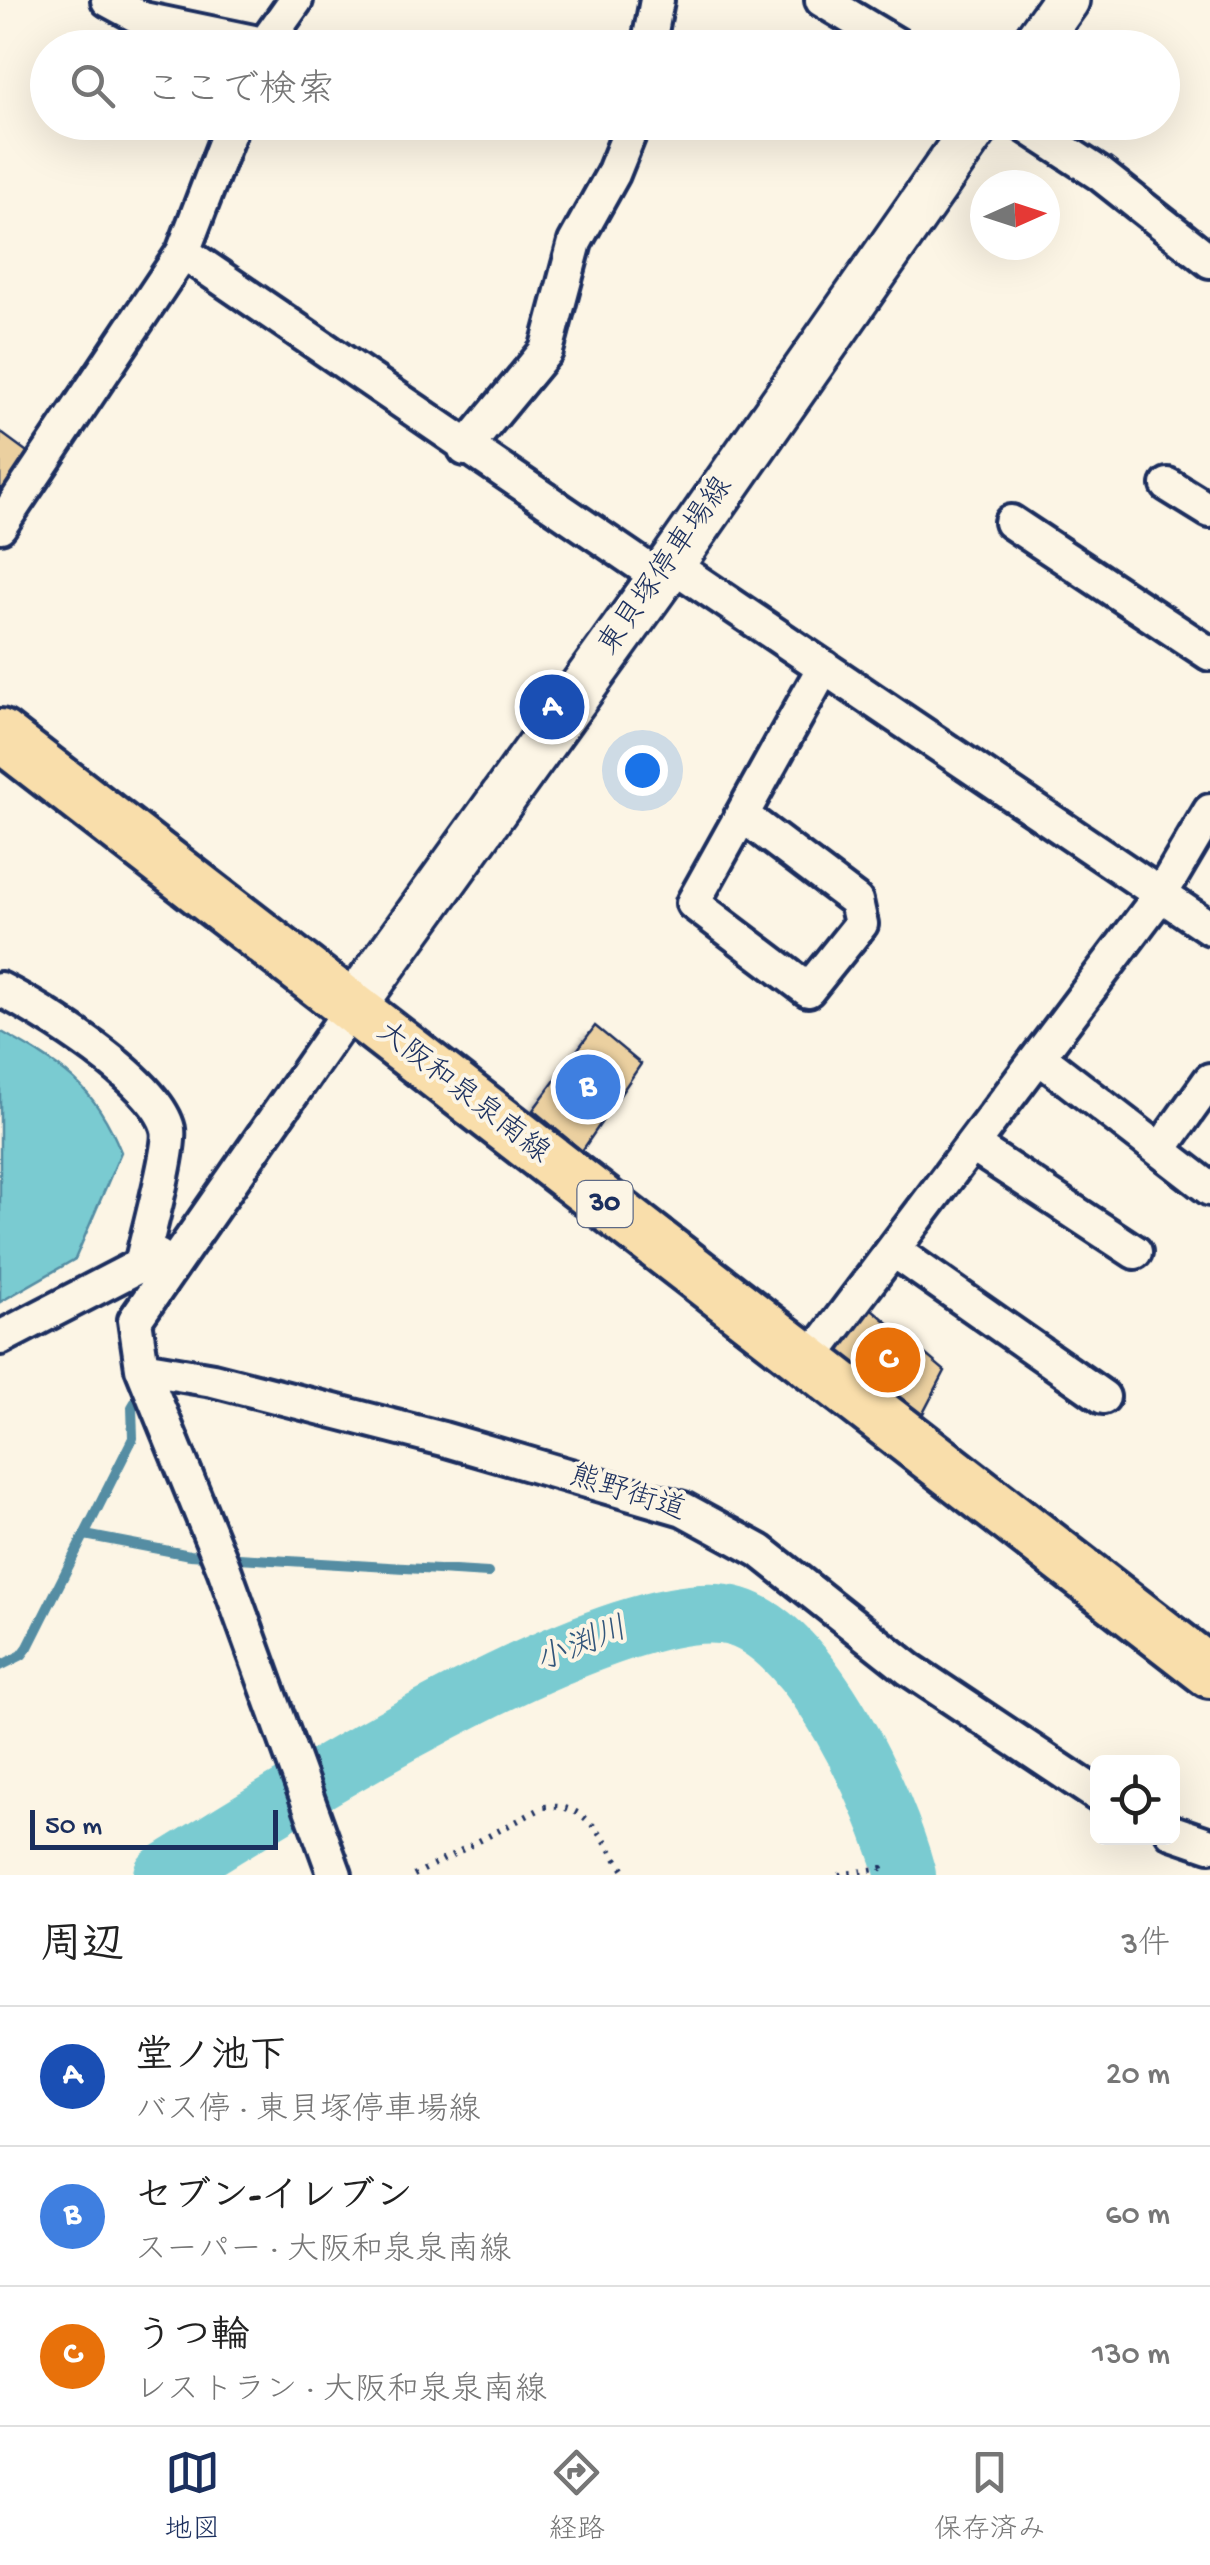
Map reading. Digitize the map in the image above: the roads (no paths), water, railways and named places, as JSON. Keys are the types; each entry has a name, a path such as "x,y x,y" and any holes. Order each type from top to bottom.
{"main road":[{"path":"1045,30 1066,0"},
{"name":"東貝塚停車場線","path":"351,1008 666,571 966,140"},
{"name":"大阪和泉泉南線","path":"0,735 1210,1672"}],"street":[{"path":"108,0 143,19 192,30"},
{"path":"274,30 296,0"},
{"path":"651,30 657,0"},
{"path":"822,0 872,30"},
{"path":"0,526 184,252 226,140"},
{"path":"465,449 546,351 575,242 613,174 627,140"},
{"path":"1048,140 1100,174 1210,261"},
{"path":"184,252 465,449 824,667 1210,928"},
{"path":"1168,485 1210,511"},
{"path":"1011,522 1210,654"},
{"path":"742,815 856,901 861,924 808,990 693,903 824,667"},
{"path":"809,1361 1161,894 1210,811"},
{"path":"0,988 54,1017 153,1099 169,1131 141,1265"},
{"path":"335,1875 220,1559 142,1368 136,1320 351,1008"},
{"path":"1039,1057 1210,1189"},
{"path":"1160,1150 1210,1080"},
{"path":"972,1144 1135,1252"},
{"path":"0,1338 188,1240"},
{"path":"893,1250 1103,1397"},
{"name":"熊野街道","path":"142,1368 213,1380 443,1438 683,1509 760,1551 908,1670 1090,1791"},
{"path":"1180,1835 1210,1844"}],"water":[{"path":"0,1031 74,1079 100,1110 121,1152 75,1259 0,1302"}],"waterway":[{"path":"0,1666 22,1655 28,1647 133,1438 132,1407 141,1392"},
{"path":"85,1535 190,1555 488,1573"},
{"name":"小渕川","path":"163,1875 281,1802 446,1709 614,1634 683,1616 736,1617 765,1632 793,1657 819,1689 864,1767 906,1875"}],"place":[{"name":"堂ノ池下","path":"552,707"},
{"name":"セブン-イレブン","path":"588,1087"},
{"name":"うつ輪","path":"888,1360"}]}
